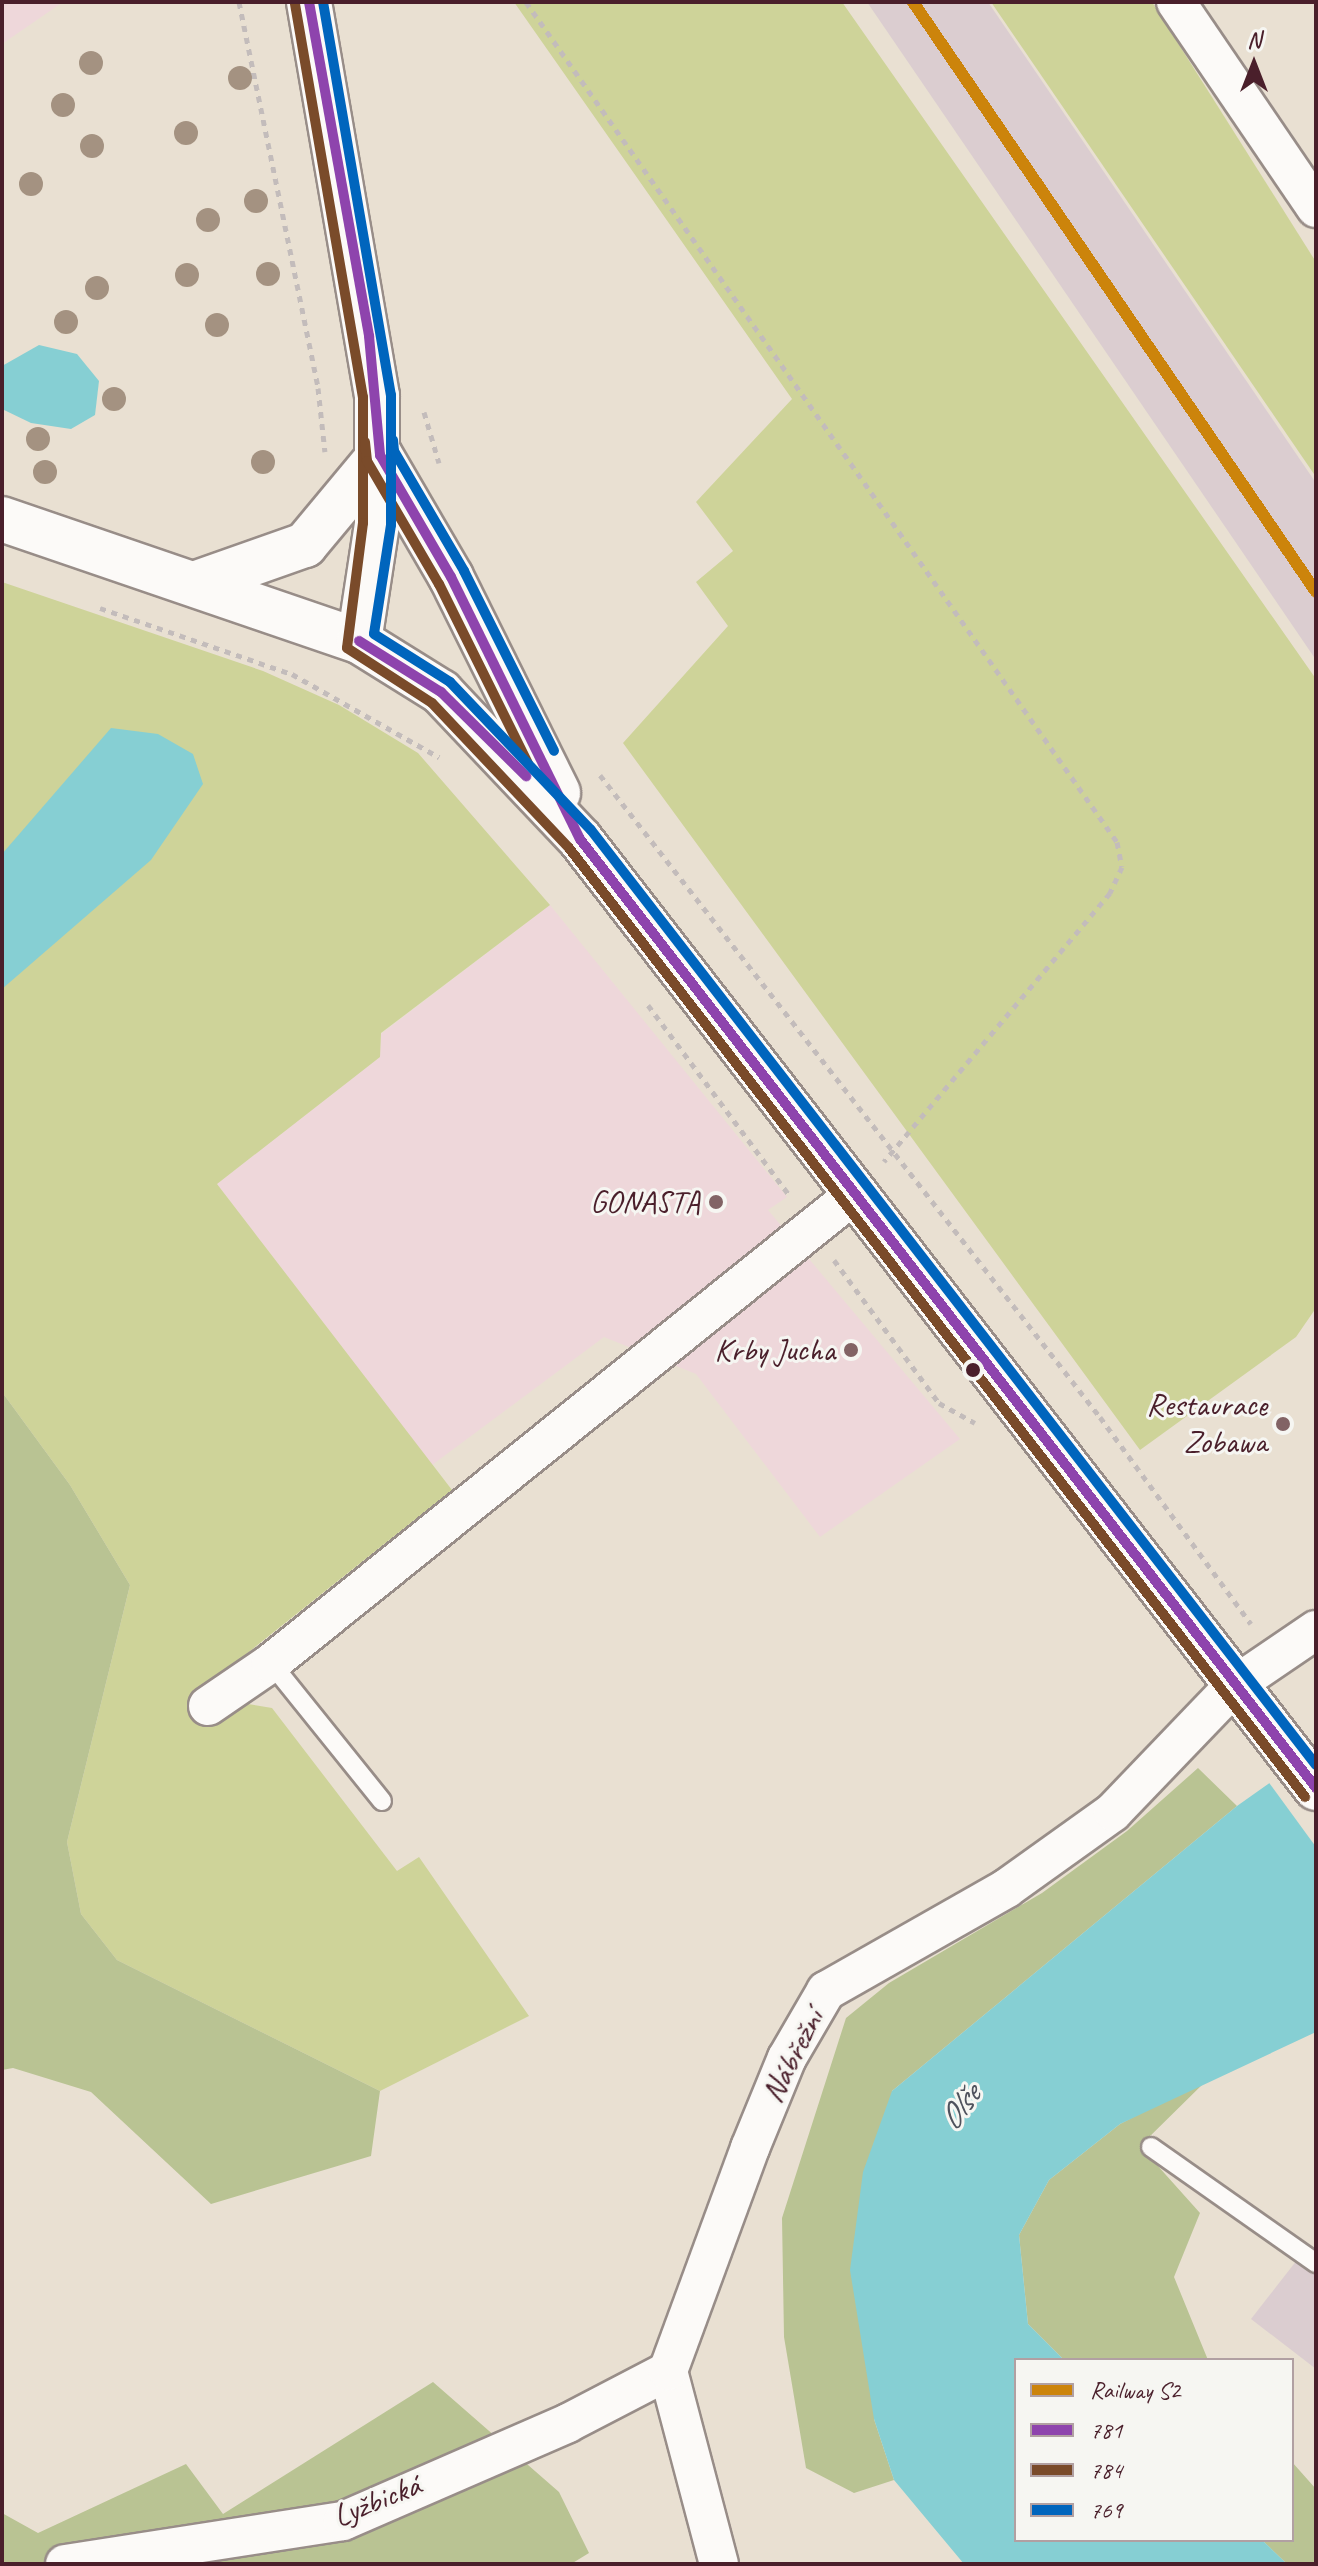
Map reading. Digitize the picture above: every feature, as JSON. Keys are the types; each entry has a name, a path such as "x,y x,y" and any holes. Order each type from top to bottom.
{"main road":[{"path":"309,2 369,336 380,455 377,524 359,641"},
{"path":"194,584 305,545 380,455"},
{"path":"380,455 451,577 580,839"},
{"path":"2,519 359,641 441,692 580,839 1316,1788"}],"street":[{"path":"1176,2 1316,208"},
{"path":"208,1706 271,1663 856,1193"},
{"name":"Nábřežní","path":"668,2371 750,2148 787,2058 826,1991 1007,1888 1113,1812 1235,1685 1316,1630"},
{"path":"668,2371 719,2564"},
{"name":"Lyžbická","path":"65,2564 343,2521 568,2423 668,2371"}],"lane":[{"path":"271,1663 382,1801"},
{"path":"1151,2147 1316,2263"}],"path":[{"path":"239,2 318,388 322,465"},
{"path":"526,2 1117,842 1122,867 1110,893 856,1193"},
{"path":"423,409 440,468"},
{"path":"100,608 292,674 444,761"},
{"path":"594,766 1118,1441 1243,1610 1270,1659"},
{"path":"639,993 813,1227"}],"shaded area":[{"path":"2,2 63,2 2,44"},
{"path":"867,2 988,2 1316,483 1316,660"},
{"path":"550,905 787,1197 768,1210 960,1439 820,1537 696,1374 604,1337 432,1465 217,1184 380,1057 381,1034"},
{"path":"1297,2260 1316,2275 1316,2369 1251,2319"}],"green space":[{"path":"514,2 842,2 1316,679 1316,1308 1296,1337 1140,1450 623,743 728,626 696,582 733,551 696,502 792,399"},
{"path":"991,2 1152,2 1316,262 1316,477"},
{"path":"2,582 263,671 339,705 418,753 550,905 381,1033 380,1057 217,1184 452,1490 196,1694 209,1722 248,1704 272,1708 397,1871 419,1857 529,2016 380,2091 117,1960 81,1914 67,1842 130,1585 70,1485 2,1392"},
{"path":"2,1392 70,1485 130,1585 67,1842 81,1914 117,1960 380,2091 371,2156 211,2204 91,2092 13,2068 2,2070"},
{"path":"1198,1768 1237,1806 892,2091 874,2419 894,2480 854,2493 806,2468 784,2337 782,2218 846,2018 889,1983 1042,1893 1127,1831"},
{"path":"1209,2078 1140,2146 1200,2213 1174,2277 1207,2358 1062,2358 1028,2324 1019,2235 1049,2180 1120,2124"},
{"path":"433,2382 559,2492 589,2553 571,2564 2,2564 2,2513 38,2533 186,2464 223,2514"},
{"path":"1294,2464 1316,2489 1316,2564 1287,2564 1264,2542 1294,2542"}],"water":[{"path":"39,345 77,354 99,381 95,415 71,429 31,423 2,409 2,366"},
{"path":"111,728 158,734 193,754 203,784 151,860 2,989 2,854"},
{"name":"Olše","path":"1316,1750 1316,2032 1120,2124 1049,2180 1019,2235 1028,2324 1062,2358 1014,2358 1014,2542 1264,2542 1287,2564 964,2564 894,2480 874,2419 850,2270 863,2172 892,2091 1237,1806"}],"pier":[{"path":"1316,1746 1316,1847 1267,1780"}],"rail line":[{"name":"S2","path":"913,2 1316,592"}],"transit line":[{"name":"781","path":"309,2 369,336 380,455 451,577 580,839 1316,1788"},
{"name":"769","path":"323,2 391,395 391,525 374,634 450,682 591,830 1316,1765"},
{"name":"784","path":"295,4 363,397 363,523 347,648 432,703 569,848 1305,1797"},
{"name":"769","path":"393,440 394,451 464,571 554,751"},
{"name":"784","path":"365,442 367,461 439,584 528,763"},
{"name":"781","path":"359,641 441,692 526,776"}],"place":[{"name":"GONASTA","path":"716,1202"},
{"name":"Krby Jucha","path":"851,1350"},
{"name":"Restaurace Zobawa","path":"1283,1424"}]}
